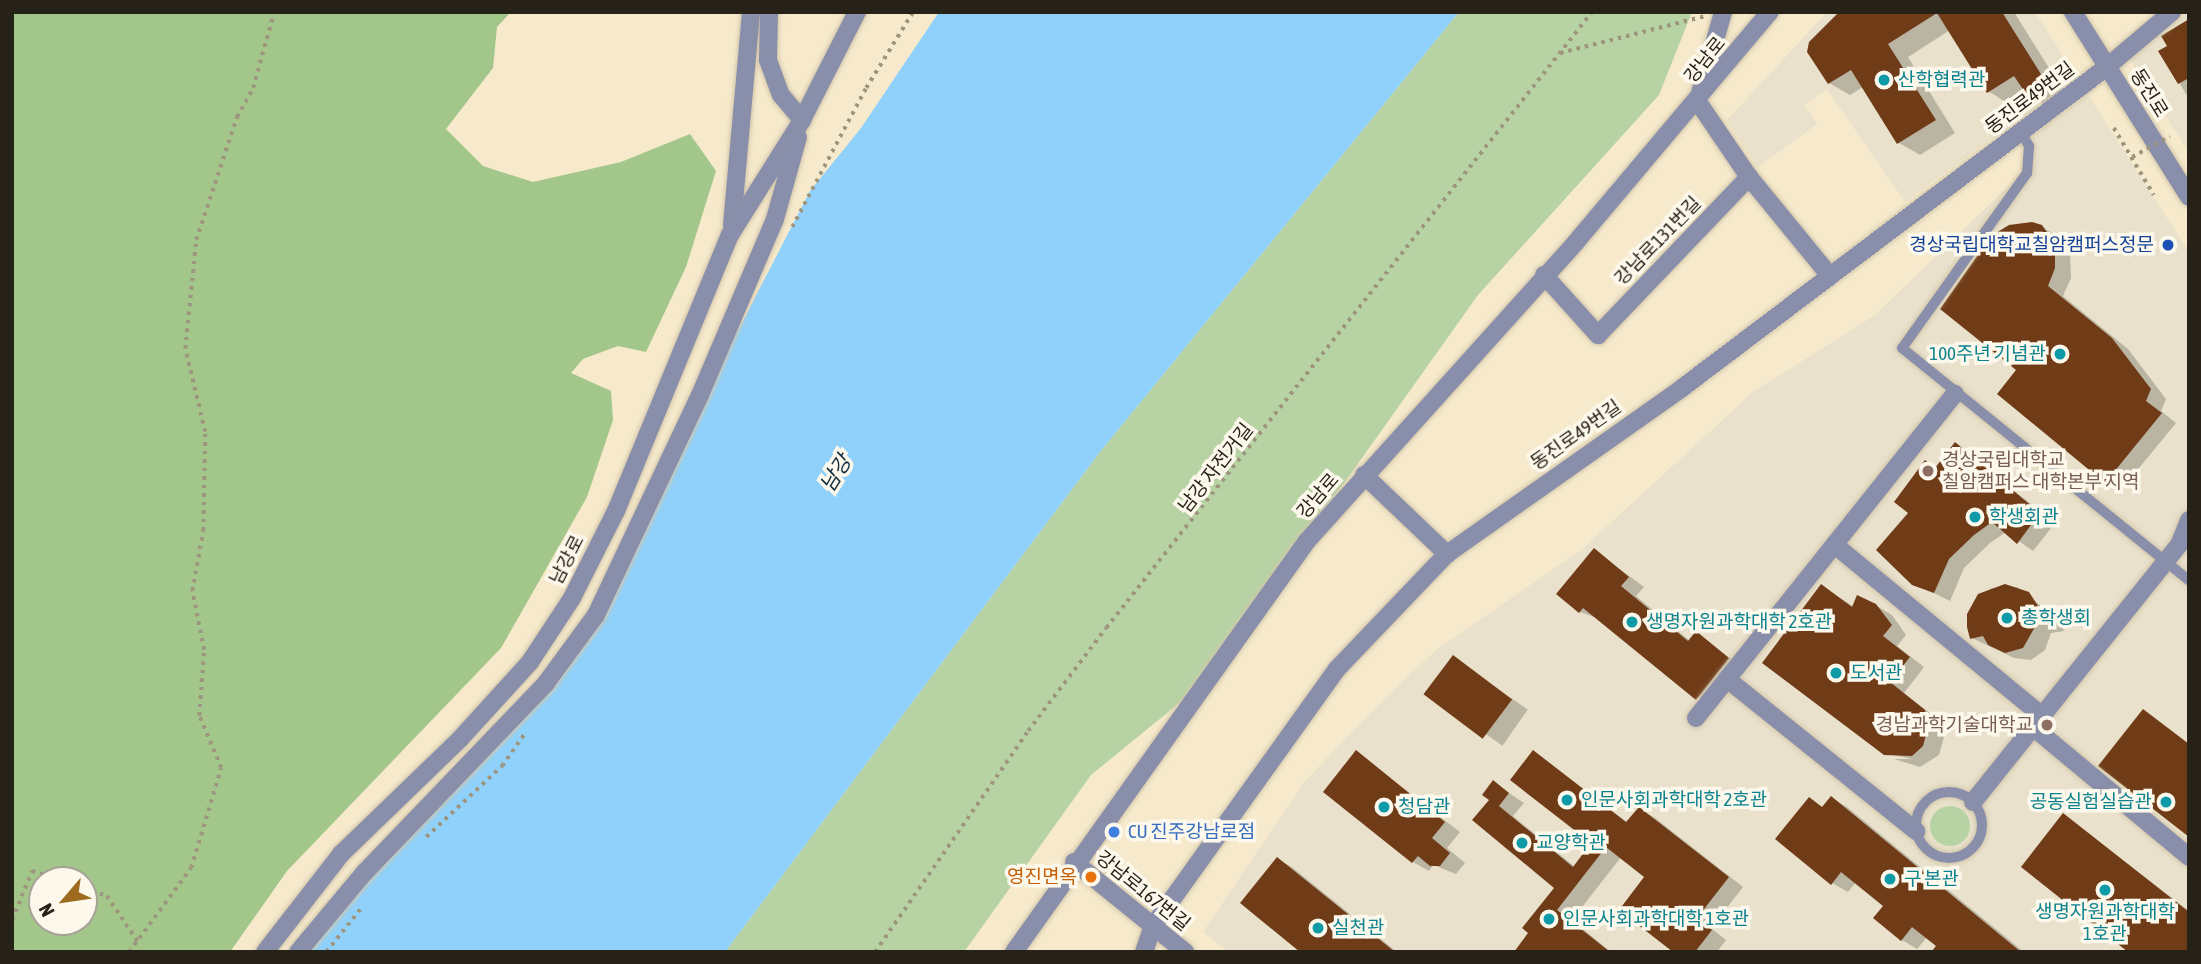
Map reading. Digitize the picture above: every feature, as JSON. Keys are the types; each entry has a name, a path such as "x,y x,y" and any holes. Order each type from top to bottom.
{"street":[{"path":"730,235 738,187 751,12"},
{"path":"769,12 768,60 781,95 802,120"},
{"name":"남강로","path":"265,952 341,854 460,738 530,662 558,619 616,511 730,235 802,120 857,12"},
{"name":"강남로","path":"1014,952 1074,862 1307,541 1698,102 1770,12"},
{"name":"동진로","path":"2073,12 2189,197"},
{"name":"동진로49번길","path":"1144,952 1153,926 1337,669 1447,554 1830,275 2108,66 2172,12"},
{"name":"강남로","path":"1698,102 1716,14"},
{"path":"1698,102 1749,177 1830,275"},
{"name":"남강로","path":"298,952 365,872 546,683 596,615 700,395 775,219 802,120"},
{"name":"강남로131번길","path":"1544,275 1598,335 1749,177"},
{"path":"1696,718 1955,394"},
{"path":"1364,475 1447,554"},
{"path":"1973,802 2184,542 2189,520"},
{"path":"1836,545 2189,857"},
{"path":"1727,680 1916,831"},
{"name":"강남로167번길","path":"1074,862 1185,952"}],"lane":[{"path":"2023,136 2029,146 2027,173 1902,348 1955,394 2189,580"},
{"path":"1955,792 1973,802 1980,812 1982,834 1969,853 1958,858 1936,857 1920,842 1916,831 1919,810 1934,795 1955,792"}],"path":[{"path":"129,952 191,868 221,768 199,716 204,650 192,591 203,531 205,432 185,349 196,240 237,117 253,88 274,12"},
{"name":"남강 자전거길","path":"874,952 1098,638 1592,12"},
{"path":"1558,54 1716,14"},
{"path":"2114,128 2154,195"},
{"path":"2133,157 2170,136"},
{"path":"12,920 28,881"},
{"path":"98,893 107,896 138,942"}],"shaded area":[{"name":"경상국립대학교 칠암캠퍼스 대학본부 지역","path":"1827,12 2035,12 2189,252 2189,952 1228,952 1203,932 1305,781 1385,698 1436,650 1581,550 1753,392 1875,315 2034,161 2002,130 1905,202 1827,89 1804,105 1817,124 1758,167 1727,120"},
{"path":"2189,12 2189,153 2128,56"}],"green space":[{"path":"12,12 511,12 497,27 493,68 446,129 483,166 533,182 621,162 690,134 716,171 686,267 646,352 618,346 583,359 571,373 611,391 613,420 587,497 501,648 287,871 230,952 12,952"},
{"path":"1459,12 1692,12 1659,95 1478,295 1199,687 1091,775 964,952 725,952 1100,452"},
{"path":"1950,806 1964,812 1970,826 1964,840 1950,846 1936,840 1930,826 1936,812"}],"water":[{"name":"남강","path":"939,12 1459,12 1100,452 725,952 296,952 575,646 810,191 861,128"}],"building":[{"name":"산학협력관","path":"1839,12 2002,12 2049,87 2030,100 2014,76 1987,93 1937,13 1888,44 1936,120 1897,144 1851,70 1828,84 1807,52 1809,42"},
{"path":"2189,19 2189,78 2178,84 2158,51 2167,46 2161,36"},
{"name":"100주년 기념관","path":"2032,222 2042,225 2055,244 2055,268 2048,286 2112,338 2151,389 2146,401 2162,413 2105,483 1997,394 2016,370 1940,309 1991,236 2009,225"},
{"name":"학생회관","path":"1955,442 2040,513 2017,544 1992,522 1974,535 1949,559 1934,593 1912,585 1876,550 1908,513 1894,502 1925,460 1935,468"},
{"name":"생명자원과학대학 2호관","path":"1594,548 1629,577 1621,586 1688,641 1696,631 1729,658 1696,700 1583,608 1579,613 1556,594"},
{"name":"도서관","path":"1821,584 1852,607 1857,595 1876,604 1892,625 1883,636 1910,657 1890,682 1925,710 1928,727 1923,746 1912,756 1884,755 1762,663"},
{"name":"총학생회","path":"2005,584 2029,592 2049,623 2036,625 2023,648 2005,653 1988,645 1983,636 1970,639 1967,614 1978,594"},
{"path":"1453,655 1512,700 1483,739 1424,694"},
{"name":"공동실험실습관","path":"2143,709 2189,744 2189,837 2098,766"},
{"name":"청담관","path":"1356,750 1445,822 1432,838 1450,853 1440,866 1430,866 1418,856 1412,863 1323,792"},
{"path":"1533,750 1626,822 1639,807 1729,877 1697,918 1712,930 1695,952 1673,952 1619,910 1644,877 1606,847 1557,910 1610,952 1514,952 1528,933 1522,928 1554,888 1472,820 1489,800 1482,795 1493,780 1509,793 1499,806 1573,867 1591,843 1510,780"},
{"name":"구 본관","path":"1831,796 2021,952 1931,952 1936,946 1912,927 1901,941 1873,918 1883,906 1841,872 1831,885 1775,839 1809,797 1822,807"},
{"name":"생명자원과학대학 1호관","path":"2063,813 2189,912 2189,952 2128,952 2021,867"},
{"name":"실천관","path":"1277,857 1395,952 1300,952 1240,903"}],"place":[{"name":"산학협력관","path":"1884,80"},
{"name":"경상국립대학교칠암캠퍼스정문","path":"2168,245"},
{"name":"100주년 기념관","path":"2060,354"},
{"name":"경상국립대학교 칠암캠퍼스 대학본부 지역","path":"1928,471"},
{"name":"학생회관","path":"1975,517"},
{"name":"총학생회","path":"2007,618"},
{"name":"생명자원과학대학 2호관","path":"1632,622"},
{"name":"도서관","path":"1836,673"},
{"name":"경남과학기술대학교","path":"2047,725"},
{"name":"인문사회과학대학 2호관","path":"1567,800"},
{"name":"공동실험실습관","path":"2166,802"},
{"name":"청담관","path":"1384,807"},
{"name":"CU 진주강남로점","path":"1114,832"},
{"name":"교양학관","path":"1522,843"},
{"name":"영진면옥","path":"1091,877"},
{"name":"구 본관","path":"1890,879"},
{"name":"생명자원과학대학 1호관","path":"2105,890"},
{"name":"인문사회과학대학 1호관","path":"1549,919"},
{"name":"실천관","path":"1318,928"}]}
